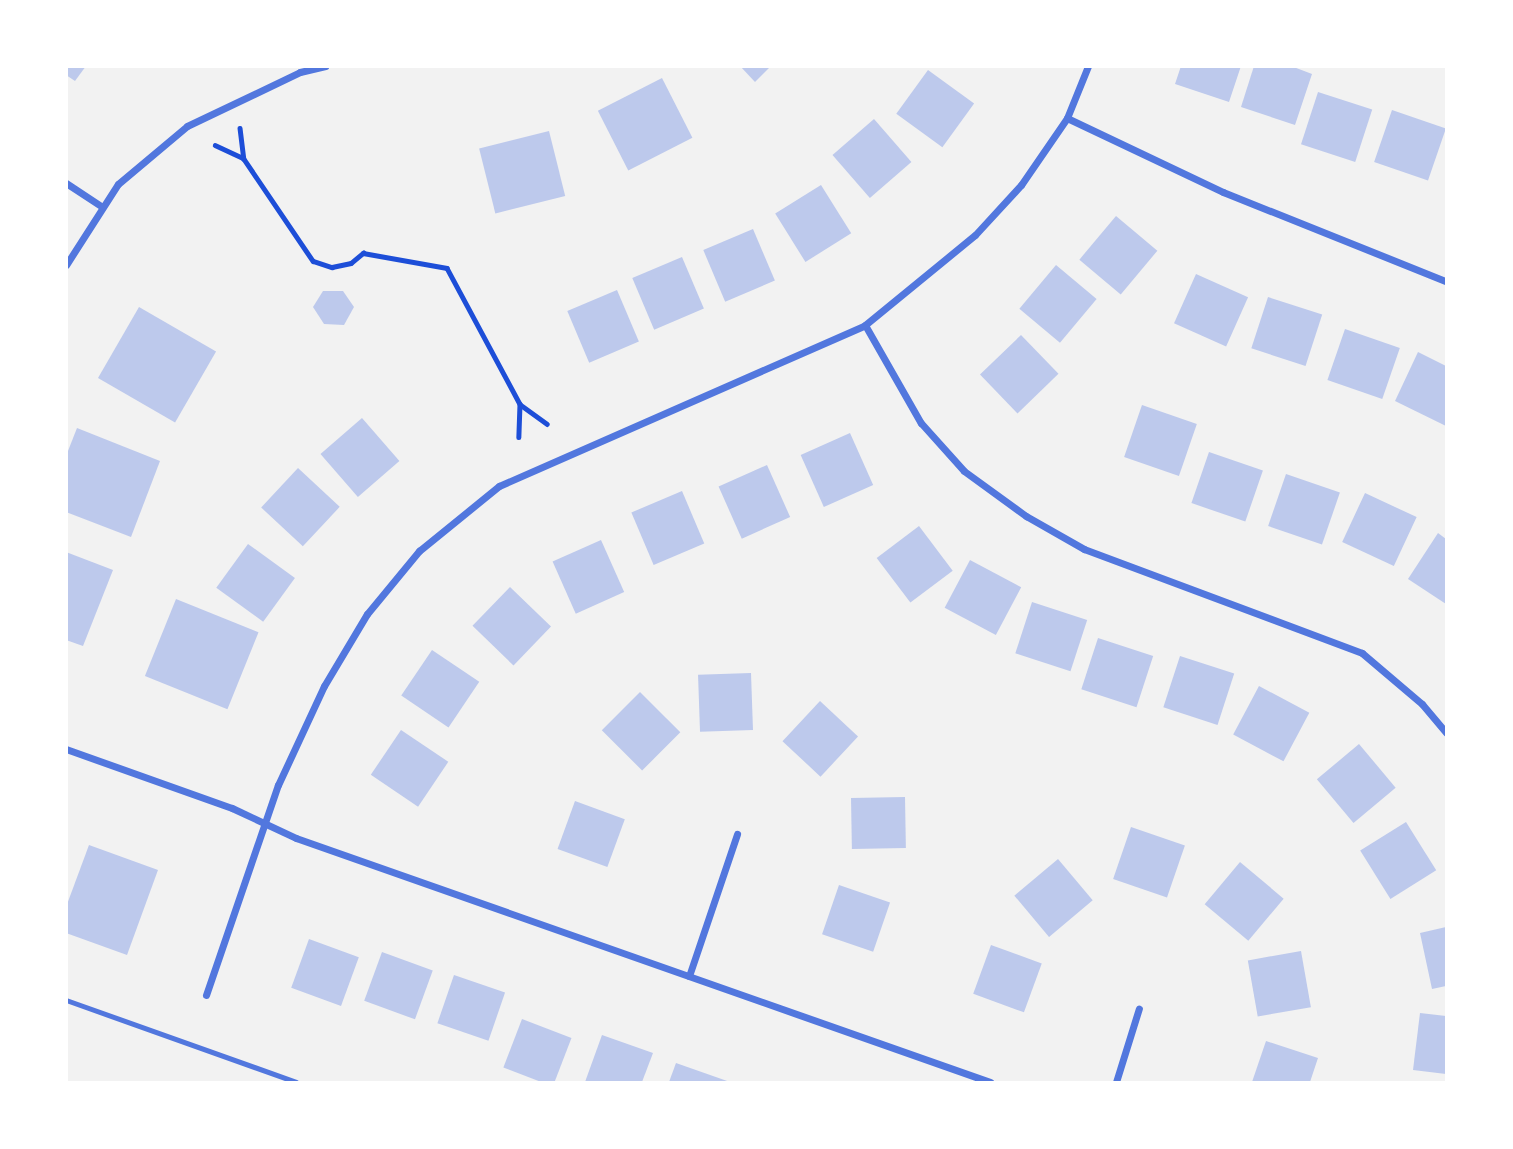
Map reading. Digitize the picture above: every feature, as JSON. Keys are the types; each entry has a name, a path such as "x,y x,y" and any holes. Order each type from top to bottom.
{"street":[{"path":"66,265 101,206 118,184 187,126 300,72 325,66"},
{"path":"206,995 265,822 324,686 367,614 425,546 499,486 865,325 975,235 1021,185 1067,118 1088,66"},
{"path":"1067,118 1223,191 1447,281"},
{"path":"66,183 101,206"},
{"path":"865,325 921,423 964,471 1026,516 1084,549 1362,653 1423,704 1447,733"},
{"path":"66,749 265,822 296,838 990,1083"},
{"path":"689,976 737,834"},
{"path":"1116,1083 1139,1008"}],"lane":[{"path":"66,1000 296,1083"}],"path":[{"path":"240,128 244,159 313,261 332,267 351,263 363,253 447,268 520,404 547,424"},
{"path":"215,145 244,159"},
{"path":"519,437 520,404"}],"building":[{"path":"66,66 86,66 75,81 66,75"},
{"path":"740,66 771,66 755,82"},
{"path":"1181,66 1241,66 1229,102 1175,84"},
{"path":"1254,66 1291,66 1312,74 1295,125 1241,107"},
{"path":"928,70 974,104 942,147 896,114"},
{"path":"662,78 692,138 628,170 598,111"},
{"path":"1318,92 1372,110 1355,162 1301,144"},
{"path":"1392,110 1446,129 1428,181 1374,162"},
{"path":"874,119 911,162 870,198 832,155"},
{"path":"549,131 565,196 495,213 479,148"},
{"path":"821,185 851,233 805,262 775,214"},
{"path":"1116,216 1157,251 1121,294 1079,260"},
{"path":"753,229 775,281 725,302 703,250"},
{"path":"682,257 704,309 654,330 632,278"},
{"path":"1056,265 1097,299 1060,343 1019,309"},
{"path":"1196,274 1248,297 1226,347 1174,323"},
{"path":"617,290 639,342 589,363 567,311"},
{"path":"323,291 343,291 354,307 344,325 324,324 313,307"},
{"path":"1268,297 1322,315 1306,366 1251,348"},
{"path":"139,307 216,352 175,423 98,378"},
{"path":"1345,329 1400,348 1382,399 1327,380"},
{"path":"1021,335 1059,374 1018,413 980,375"},
{"path":"1418,352 1446,366 1446,426 1395,401"},
{"path":"1142,405 1197,424 1179,476 1124,457"},
{"path":"362,418 399,461 358,497 320,454"},
{"path":"77,428 160,461 131,537 66,512 66,456"},
{"path":"850,433 873,485 824,507 801,455"},
{"path":"1209,452 1263,471 1245,522 1191,503"},
{"path":"767,465 790,517 742,539 719,487"},
{"path":"298,468 340,507 303,546 261,507"},
{"path":"1286,474 1340,493 1322,545 1268,526"},
{"path":"682,491 704,543 654,565 631,512"},
{"path":"1365,493 1417,517 1394,566 1342,542"},
{"path":"919,526 953,571 910,603 877,558"},
{"path":"1438,533 1446,539 1446,604 1408,579"},
{"path":"601,540 624,592 576,614 553,562"},
{"path":"248,544 295,578 263,622 216,588"},
{"path":"66,552 113,570 83,646 66,640"},
{"path":"970,560 1021,587 996,635 945,608"},
{"path":"510,587 551,627 513,665 472,626"},
{"path":"176,599 259,632 227,709 145,676"},
{"path":"1032,602 1087,620 1070,671 1015,653"},
{"path":"1098,638 1153,656 1136,707 1081,689"},
{"path":"432,650 479,682 448,727 401,696"},
{"path":"1180,656 1234,674 1218,725 1163,707"},
{"path":"751,673 753,730 700,732 698,675"},
{"path":"1259,686 1309,713 1284,761 1233,735"},
{"path":"640,692 680,732 642,770 602,730"},
{"path":"820,701 858,736 821,777 782,741"},
{"path":"401,730 448,762 418,807 371,775"},
{"path":"1359,744 1396,788 1354,823 1317,779"},
{"path":"905,797 906,848 852,849 851,798"},
{"path":"575,801 625,819 607,867 558,849"},
{"path":"1406,822 1436,870 1390,899 1360,851"},
{"path":"1131,827 1185,846 1167,898 1113,879"},
{"path":"89,845 158,870 127,955 66,933 66,907"},
{"path":"1058,859 1093,900 1049,937 1014,896"},
{"path":"1240,862 1284,899 1248,941 1205,904"},
{"path":"839,885 890,903 873,952 822,934"},
{"path":"1446,927 1446,986 1432,989 1420,933"},
{"path":"309,939 359,957 341,1006 291,988"},
{"path":"991,945 1042,963 1024,1012 973,994"},
{"path":"1301,951 1311,1007 1258,1017 1248,960"},
{"path":"382,952 433,970 415,1019 364,1001"},
{"path":"454,975 505,993 488,1041 437,1023"},
{"path":"1420,1013 1446,1016 1446,1074 1413,1070"},
{"path":"522,1019 571,1038 555,1082 541,1082 503,1068"},
{"path":"602,1035 653,1053 642,1082 585,1082"},
{"path":"1266,1041 1318,1058 1310,1082 1252,1082"},
{"path":"676,1063 730,1082 669,1082"}]}
